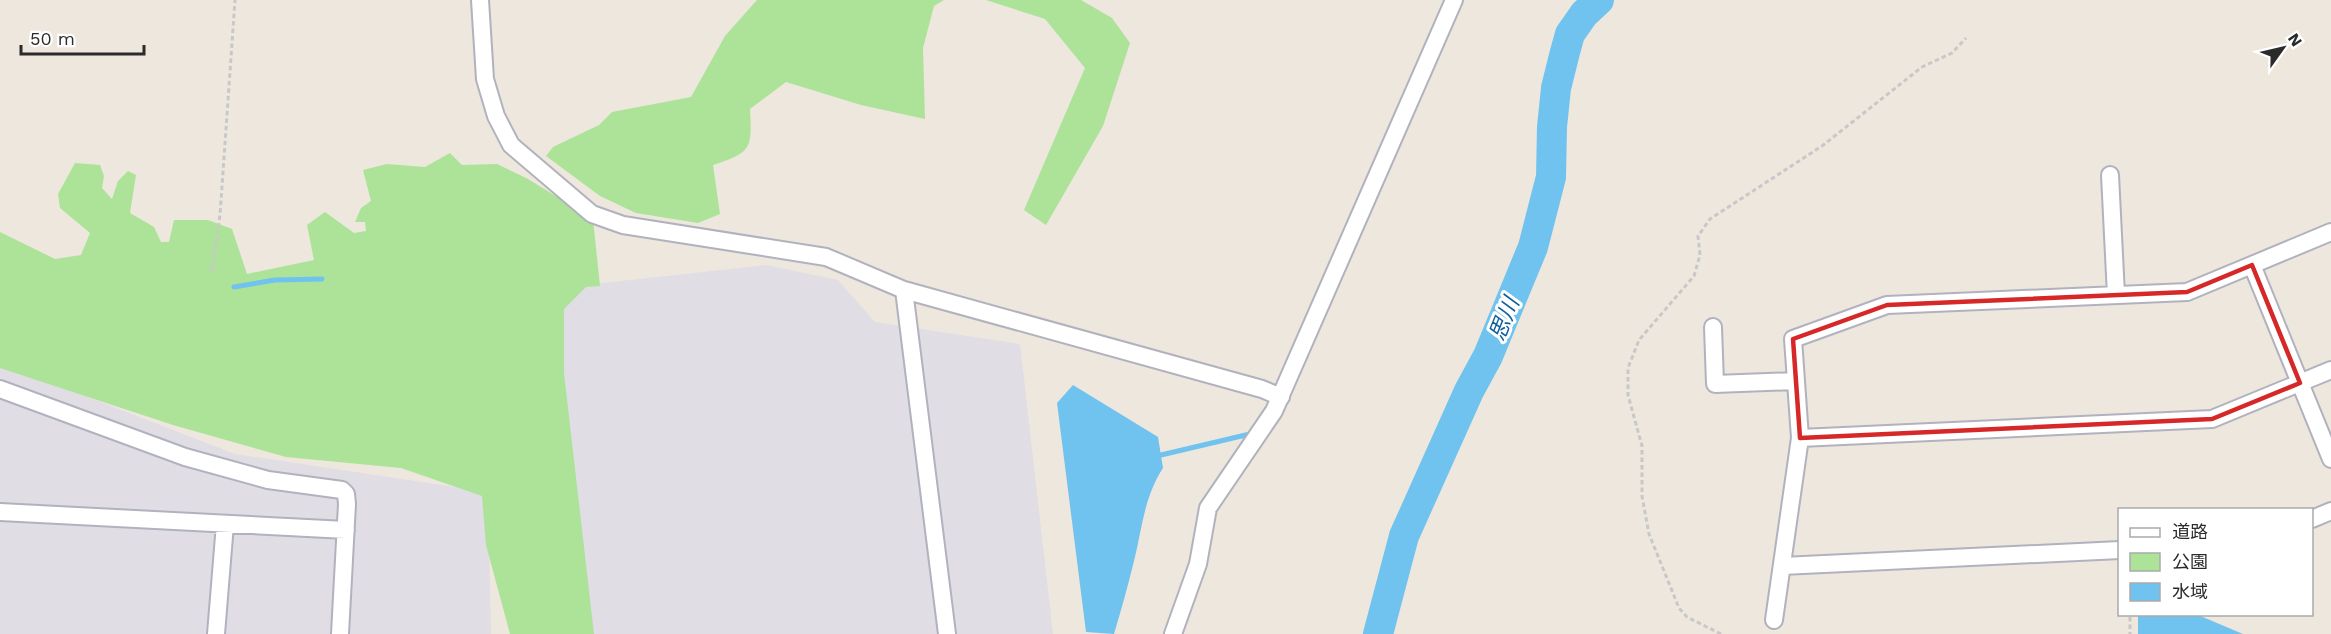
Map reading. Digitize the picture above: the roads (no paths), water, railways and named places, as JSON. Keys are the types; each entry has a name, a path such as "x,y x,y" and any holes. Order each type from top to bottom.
{"street":[{"path":"480,0 485,80 496,116 511,145 592,214 623,225 826,257 904,290 1262,389 1281,397"},
{"path":"1173,634 1198,564 1208,508 1274,411 1281,397 1454,0"},
{"path":"2110,175 2116,295"},
{"path":"1774,620 1800,438 1793,339 1887,305 2187,292 2331,232"},
{"path":"2252,265 2331,459"},
{"path":"904,290 947,634"},
{"path":"1713,327 1715,384 1796,381"},
{"path":"1800,438 2212,419 2331,370"},
{"path":"0,389 185,457 268,480 336,488 346,494 340,634"},
{"path":"2313,519 2331,511"},
{"path":"0,512 346,530"},
{"path":"216,634 225,524"},
{"path":"1782,566 2118,550"}],"water":[{"path":"1073,385 1158,437 1163,468 1144,513 1132,570 1114,634 1086,632 1057,403"},
{"path":"2138,616 2200,616 2243,634 2138,634"}],"waterway":[{"name":"思川","path":"1378,634 1404,536 1469,391 1488,356 1533,247 1551,177 1552,127 1556,88 1565,52 1570,34 1584,14 1599,0"},
{"path":"234,287 275,280 322,279"},
{"path":"1161,455 1250,434"}]}
